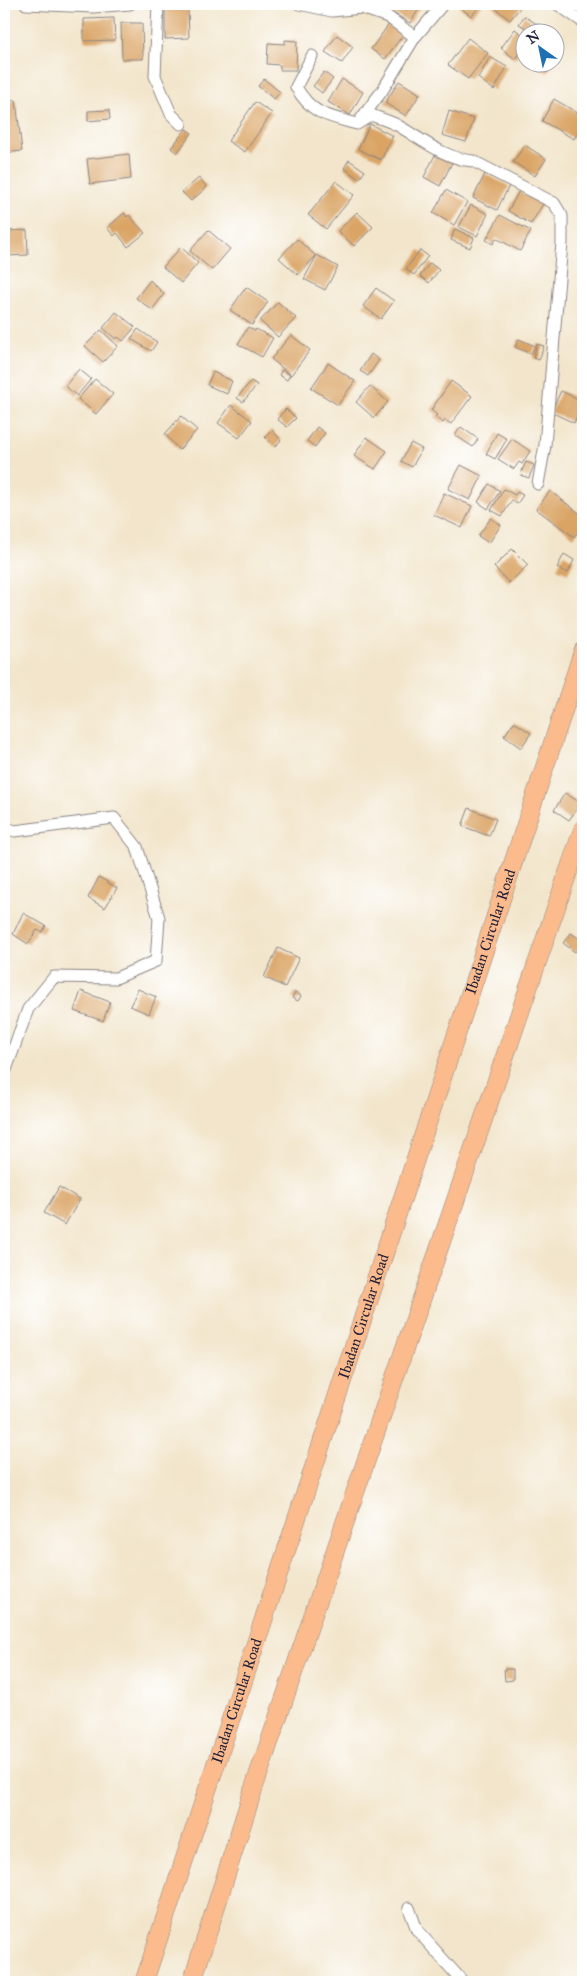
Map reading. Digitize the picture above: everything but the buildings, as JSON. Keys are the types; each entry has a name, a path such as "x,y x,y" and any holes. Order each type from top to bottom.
{"highway":[{"name":"Ibadan Circular Road","path":"144,1982 583,651"},
{"path":"192,1982 253,1790 583,829"}],"street":[{"path":"26,4 93,7 130,4"},
{"path":"158,4 156,76 172,114 181,124"},
{"path":"299,4 332,11 362,8 388,18 415,36"},
{"path":"357,124 382,91 415,36 442,4"},
{"path":"557,4 583,22"},
{"path":"312,56 296,88 306,104 328,116 357,124 371,115 396,125 414,137 460,160 472,162 554,203 562,216 562,244 546,435 538,484"},
{"path":"4,826 15,831 114,818 137,847 159,918 156,961 116,978 54,977 28,1009 4,1075"},
{"path":"409,1908 417,1930 463,1982"}]}
